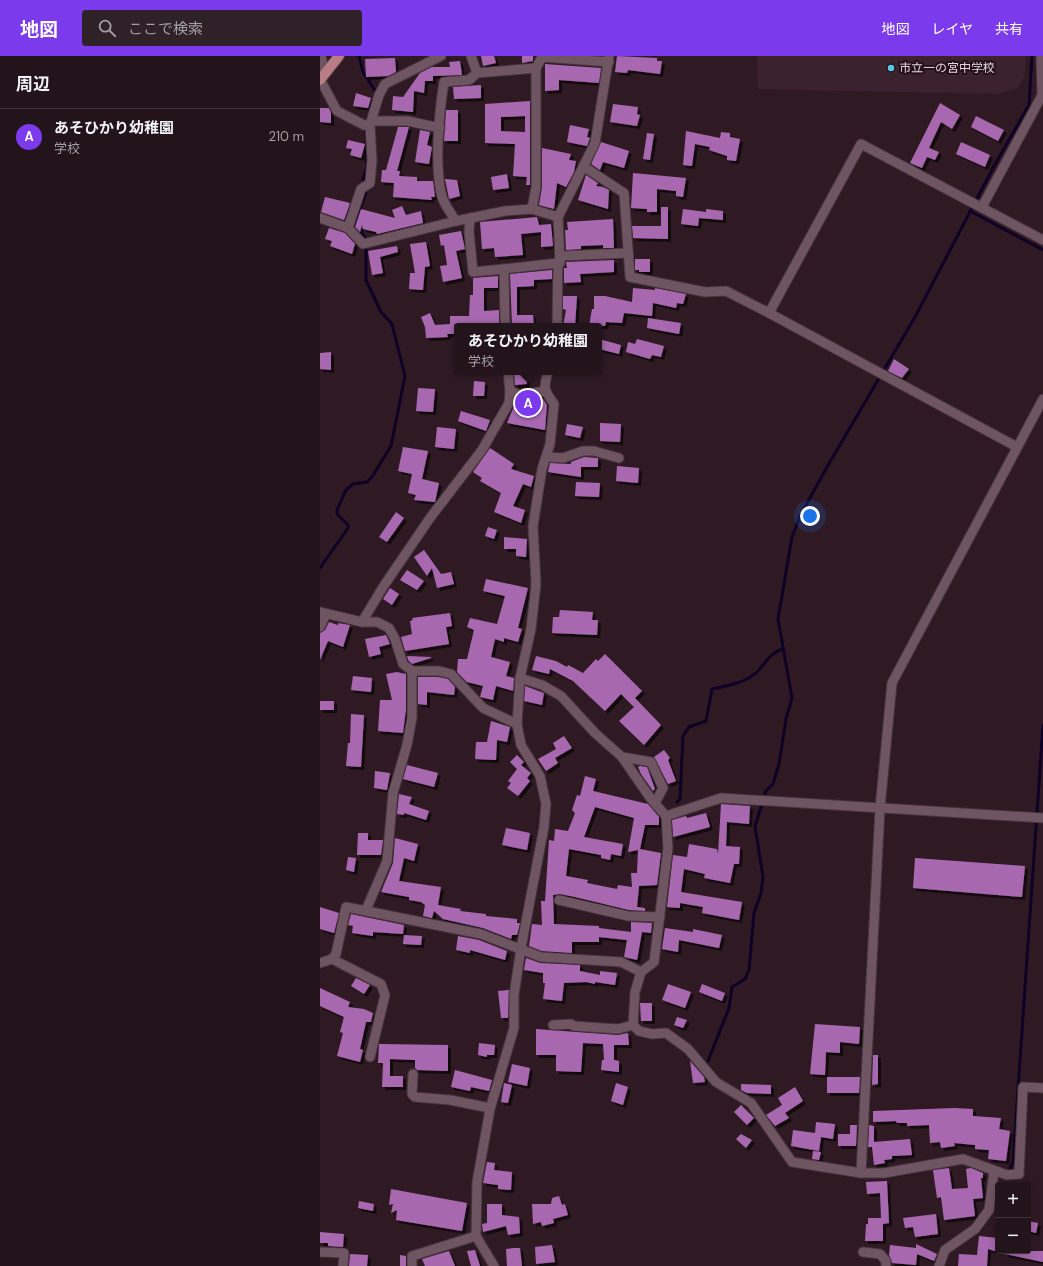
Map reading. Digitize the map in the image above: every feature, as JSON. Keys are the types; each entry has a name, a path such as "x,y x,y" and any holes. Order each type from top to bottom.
{"main road":[{"path":"322,77 338,56"}],"street":[{"path":"322,56 322,77 337,111 364,124 408,121 440,128"},
{"path":"348,228 362,189 370,183 372,160 371,123 379,95 385,84 441,56"},
{"path":"471,56 477,73"},
{"path":"982,207 1042,95 1041,56"},
{"path":"532,210 536,187 536,68 542,57 609,59 595,143 558,217 559,259 557,323"},
{"path":"456,221 442,197 440,177 440,105 444,82 469,80 477,73 536,68"},
{"path":"769,313 861,144 1043,240"},
{"path":"583,166 624,193 630,277 705,292 726,290 1017,447"},
{"path":"320,218 348,228 363,244 456,221 505,211 532,210 558,217"},
{"path":"470,218 469,232 473,272 504,270 559,259 628,253"},
{"path":"504,270 505,323"},
{"path":"362,622 383,587 430,518 482,450 509,403 510,391 508,375"},
{"path":"494,1266 476,1236 477,1182 490,1108 514,1028 514,995 521,948 544,827 546,804 540,776 521,744 517,724 520,678 531,629 536,584 533,526 542,469 550,444 554,404 545,391 544,385 547,375"},
{"path":"510,391 520,395 545,391"},
{"path":"861,1173 880,808 892,683 1043,398"},
{"path":"546,457 563,458 583,451 594,451 619,458"},
{"path":"320,627 323,613 362,622 377,622 389,628 395,639 403,664 412,671 439,671 451,674 483,708 517,724"},
{"path":"366,910 387,861 393,792 407,744 412,718 412,671"},
{"path":"520,678 542,685 561,696 595,734 622,757 666,816 668,848 654,962 641,972 635,992 633,1025 639,1031 652,1034 666,1033 688,1049 716,1082 751,1104 792,1162 861,1173 884,1173 963,1159 1007,1175 1019,1174 1023,1087 1043,1088"},
{"path":"622,757 651,762 664,788 655,803"},
{"path":"666,816 721,798 1043,818"},
{"path":"559,900 628,916 660,917"},
{"path":"320,963 332,959 336,954 346,907 481,934 521,948 541,957 621,962 641,972"},
{"path":"332,959 381,984 384,989 385,995 370,1057"},
{"path":"553,1025 571,1024 574,1026 618,1029 633,1025"},
{"path":"413,1074 412,1094 416,1097 450,1100 490,1108"},
{"path":"939,1266 945,1250 975,1229 989,1210 994,1171"},
{"path":"412,1266 412,1256 476,1236"},
{"path":"320,1252 344,1253 344,1266"},
{"path":"864,1252 880,1254 886,1261 886,1266"}],"shaded area":[{"name":"市立一の宮中学校","path":"757,56 1025,56 1026,58 1024,78 1018,88 998,94 758,89"}],"building":[{"path":"481,56 494,56 496,63 483,66"},
{"path":"522,56 533,56 533,61 522,63"},
{"path":"617,56 657,58 657,61 662,61 660,74 628,70 627,73 615,72"},
{"path":"395,58 396,72 388,76 366,77 365,59"},
{"path":"460,61 462,75 433,76 433,81 425,81 424,93 414,91 413,112 392,110 393,96 403,97 420,73 432,67 450,67 449,62"},
{"path":"545,64 601,68 599,83 559,80 559,90 545,91"},
{"path":"481,85 481,98 454,99 453,87"},
{"path":"356,93 371,98 368,108 353,106"},
{"path":"530,101 530,185 526,185 527,177 513,176 515,144 485,143 485,104","holes":["525,116 525,132 501,131 501,117"]},
{"path":"940,103 960,115 952,129 941,122 929,148 939,152 935,160 927,157 922,168 910,163"},
{"path":"613,104 638,107 637,114 640,115 637,126 610,122"},
{"path":"320,108 329,108 331,113 331,123 320,122"},
{"path":"446,110 458,110 458,141 444,141"},
{"path":"976,116 1004,130 998,141 971,127"},
{"path":"570,125 589,129 587,137 590,138 587,146 567,142"},
{"path":"398,127 409,127 397,171 400,171 399,176 417,177 417,181 433,181 435,197 431,197 432,200 393,197 394,183 381,182 382,170 386,170"},
{"path":"420,130 430,132 427,145 432,147 429,164 415,162"},
{"path":"686,131 720,138 721,132 730,133 730,137 740,139 736,161 727,160 727,156 709,150 710,147 695,144 692,166 683,165"},
{"path":"647,133 654,134 650,160 643,159"},
{"path":"348,140 365,144 361,158 350,155 352,149 346,148"},
{"path":"601,142 629,151 624,168 603,162 600,170 591,164"},
{"path":"961,142 990,155 985,167 956,154"},
{"path":"542,148 571,154 569,160 576,161 574,172 566,187 557,183 554,209 539,205 542,187"},
{"path":"633,173 686,178 683,197 676,196 676,191 657,189 657,212 647,212 647,209 631,208"},
{"path":"507,174 509,188 493,190 491,177"},
{"path":"586,175 598,183 596,186 609,190 608,209 578,200"},
{"path":"445,179 457,180 460,196 449,199"},
{"path":"325,197 350,203 344,220 321,212"},
{"path":"402,206 406,215 421,211 423,223 377,234 376,232 363,229 362,225 360,232 355,227 361,209 395,218 392,210"},
{"path":"661,207 668,207 668,239 633,238 632,226 661,226"},
{"path":"683,209 706,212 706,209 723,211 723,220 699,218 698,226 681,224"},
{"path":"537,217 539,225 551,224 553,246 541,247 541,232 521,234 523,255 495,257 494,248 482,249 480,222"},
{"path":"613,219 614,248 603,248 603,245 581,246 581,249 566,250 565,230 568,230 567,222"},
{"path":"329,228 345,233 355,244 352,254 330,246 332,241 325,239"},
{"path":"461,231 465,249 456,251 462,278 443,282 440,266 447,265 444,245 441,246 439,235"},
{"path":"426,242 430,266 425,267 423,290 409,289 410,273 415,273 410,244"},
{"path":"397,246 398,252 380,257 383,273 372,275 368,251"},
{"path":"635,259 650,259 650,272 639,272 639,270 635,270"},
{"path":"614,260 614,272 580,274 581,282 564,283 564,268 567,268 566,262"},
{"path":"552,270 552,279 534,280 534,286 517,287 517,315 533,315 534,323 512,323 510,274"},
{"path":"498,276 498,288 484,288 484,311 499,310 499,323 454,323 454,334 447,334 448,337 426,338 425,327 421,317 430,313 435,325 450,324 450,316 469,316 470,295 473,295 473,278"},
{"path":"633,288 655,290 655,288 686,294 683,304 677,303 676,308 653,303 652,316 624,313 622,323 606,322 605,326 602,326 602,323 590,323 592,309 594,309 594,296 605,296 632,302"},
{"path":"563,296 577,296 575,323 564,323 566,310 563,309"},
{"path":"648,318 681,323 679,334 647,328"},
{"path":"637,339 664,346 661,357 652,355 650,359 626,352 628,342 635,344"},
{"path":"602,340 621,345 619,354 602,350"},
{"path":"331,352 331,370 320,369 320,353"},
{"path":"894,359 909,369 902,378 888,371"},
{"path":"514,375 526,375 527,384 515,385"},
{"path":"474,381 485,382 484,396 473,396"},
{"path":"418,388 435,389 433,412 416,411"},
{"path":"539,398 543,399 547,405 545,430 507,423 514,406 527,409 529,400"},
{"path":"461,411 490,420 486,431 458,421"},
{"path":"600,423 621,424 620,442 600,441"},
{"path":"567,424 583,427 580,438 565,435"},
{"path":"437,427 456,429 454,449 435,447"},
{"path":"403,447 428,451 422,479 439,483 435,502 414,500 416,495 408,493 412,474 398,471"},
{"path":"490,448 514,464 511,469 534,476 531,487 523,484 513,506 525,510 521,523 494,512 501,493 480,481 482,478 473,472"},
{"path":"584,457 598,458 598,467 581,467 581,477 548,472 550,463 571,464 571,462"},
{"path":"617,466 639,468 638,483 616,481"},
{"path":"576,482 600,483 599,497 575,496"},
{"path":"396,512 404,518 387,542 379,537"},
{"path":"488,527 497,530 494,539 485,536"},
{"path":"504,537 527,539 526,557 516,556 516,549 504,549"},
{"path":"424,550 441,574 451,572 454,584 437,588 432,568 427,576 414,557"},
{"path":"407,570 424,581 417,590 400,580"},
{"path":"486,579 528,588 518,628 522,629 518,642 504,638 504,642 495,639 491,657 510,662 506,676 514,678 513,691 496,686 493,700 480,697 483,686 467,682 457,672 458,659 467,659 474,630 467,627 470,618 497,624 505,596 483,591"},
{"path":"390,588 399,594 392,605 383,599"},
{"path":"560,610 593,612 592,620 598,620 597,635 552,633 553,617 559,617"},
{"path":"450,613 452,626 446,627 449,644 405,651 401,637 412,634 410,621 413,620 412,618"},
{"path":"329,622 338,625 338,623 350,625 343,647 328,641 320,660 320,633 325,630"},
{"path":"386,635 390,644 379,647 381,654 369,657 365,639"},
{"path":"605,654 642,691 635,698 661,725 644,745 619,721 634,707 621,694 605,711 573,681 550,669 549,674 532,670 536,656 556,661 567,667 568,665 583,673 596,659 598,661"},
{"path":"407,656 431,658 412,664 408,660"},
{"path":"397,672 406,674 406,709 403,733 378,731 380,700 392,700 386,674"},
{"path":"353,676 372,678 371,692 351,690"},
{"path":"418,677 438,677 448,679 455,687 454,695 427,692 427,705 418,704"},
{"path":"525,686 544,693 542,705 524,701"},
{"path":"320,701 334,701 334,710 320,710"},
{"path":"351,714 364,715 361,767 346,766 348,743 350,743"},
{"path":"491,721 510,727 507,742 497,740 496,760 475,759 476,742 487,742"},
{"path":"564,736 572,748 555,758 558,763 546,771 538,759 556,749 553,743"},
{"path":"664,750 670,758 668,760 676,781 668,784 654,757"},
{"path":"517,755 524,762 521,765 531,773 527,778 530,781 518,796 507,788 511,783 508,781 517,769 510,762"},
{"path":"407,765 438,773 434,787 403,779"},
{"path":"638,767 647,767 655,789 653,791 641,774"},
{"path":"375,771 390,773 387,790 374,788"},
{"path":"585,776 596,779 593,791 648,804 659,817 659,825 645,825 640,849 661,853 657,885 639,886 637,907 645,908 645,911 629,910 560,894 553,895 554,924 599,926 599,928 631,932 631,922 652,923 651,933 642,932 637,960 624,957 627,940 599,937 599,942 572,942 572,953 542,951 529,946 532,924 542,925 541,901 545,901 549,840 554,841 555,829 568,831 575,813 572,810 577,795 580,796","holes":["595,807 634,818 628,852 638,850 637,873 631,873 632,887 618,885 617,889 587,883 588,880 566,876 569,849 601,855 601,858 610,860 611,854 621,856 623,844 584,837"]},
{"path":"399,794 412,797 409,804 429,811 426,820 404,813 404,815 397,814"},
{"path":"721,804 750,806 749,824 727,822 726,846 740,847 739,864 734,864 730,883 704,878 705,874 684,869 681,892 742,902 739,920 702,913 703,907 680,903 680,908 667,907 673,855 687,857 689,844 717,849 718,854"},
{"path":"706,813 710,827 673,837 672,820"},
{"path":"506,828 530,833 527,850 502,845"},
{"path":"358,833 368,833 368,840 383,840 381,855 357,855"},
{"path":"395,838 418,844 414,861 404,858 399,881 441,887 438,905 461,909 460,911 486,914 486,916 517,919 517,923 520,923 517,935 512,935 511,939 483,928 443,919 434,911 432,918 423,916 425,905 421,902 409,900 409,897 381,892 393,863"},
{"path":"348,857 356,858 354,872 346,870"},
{"path":"915,858 1025,866 1022,897 913,888"},
{"path":"320,907 339,913 334,933 320,929"},
{"path":"351,914 404,925 403,934 373,932 373,936 352,933 353,926 348,925"},
{"path":"665,928 693,932 693,929 722,935 719,948 679,940 678,952 662,949"},
{"path":"404,935 422,936 421,945 403,944"},
{"path":"458,936 479,940 507,951 505,960 470,950 470,953 456,950"},
{"path":"526,958 540,963 580,965 580,971 600,975 600,971 617,973 615,985 595,982 595,984 586,982 564,983 562,1001 543,999 545,983 543,983 543,973 524,970"},
{"path":"356,978 370,985 364,994 351,986"},
{"path":"668,984 691,992 685,1008 662,1000"},
{"path":"702,984 725,993 722,1001 699,992"},
{"path":"320,988 350,1002 348,1007 364,1009 373,1013 371,1022 366,1022 360,1049 363,1050 360,1062 337,1056 343,1033 340,1032 344,1017 320,1006"},
{"path":"509,990 508,1018 501,1018 498,991"},
{"path":"640,1003 652,1003 652,1021 641,1021"},
{"path":"677,1017 687,1020 683,1028 674,1025"},
{"path":"815,1024 860,1027 859,1044 840,1042 840,1053 826,1052 825,1075 810,1074"},
{"path":"536,1029 618,1035 628,1033 629,1045 614,1045 614,1060 619,1061 619,1072 601,1070 602,1060 604,1060 603,1044 583,1043 581,1072 556,1071 556,1055 536,1055"},
{"path":"479,1043 495,1045 494,1055 487,1055 487,1057 478,1055"},
{"path":"379,1044 448,1045 448,1071 417,1070 415,1068 415,1060 390,1059 390,1076 403,1076 403,1087 382,1087 383,1063 378,1063"},
{"path":"873,1055 878,1055 878,1084 872,1085"},
{"path":"690,1061 704,1077 705,1082 693,1083"},
{"path":"512,1064 530,1068 527,1086 508,1082"},
{"path":"455,1070 492,1080 489,1091 471,1087 470,1091 451,1087"},
{"path":"827,1077 860,1077 859,1093 827,1093"},
{"path":"504,1083 512,1085 508,1103 501,1102"},
{"path":"616,1083 628,1087 623,1105 611,1101"},
{"path":"741,1084 771,1085 771,1094 747,1093 741,1090"},
{"path":"795,1087 803,1101 785,1113 789,1118 775,1126 766,1115 782,1105 778,1098"},
{"path":"741,1105 754,1118 747,1125 734,1112"},
{"path":"954,1108 973,1109 973,1116 1001,1118 999,1129 1010,1131 1006,1161 988,1159 989,1150 975,1149 975,1145 954,1143 955,1146 941,1148 940,1142 930,1143 929,1125 907,1126 907,1123 897,1123 896,1121 873,1122 873,1111"},
{"path":"816,1122 835,1124 833,1139 821,1137 819,1151 791,1146 793,1130 815,1133"},
{"path":"850,1125 857,1125 856,1146 838,1146 838,1134 850,1134"},
{"path":"869,1125 874,1126 874,1142 910,1139 912,1155 892,1156 892,1159 884,1160 885,1163 874,1165 872,1147 868,1147"},
{"path":"741,1134 752,1140 746,1148 736,1139"},
{"path":"813,1151 821,1152 819,1160 812,1159"},
{"path":"487,1162 495,1163 494,1170 512,1172 511,1190 498,1189 498,1185 483,1183"},
{"path":"949,1168 952,1189 968,1188 966,1169 971,1168 983,1173 983,1178 981,1178 983,1198 973,1199 975,1216 944,1220 941,1197 937,1198 933,1170"},
{"path":"887,1181 889,1223 883,1224 883,1241 865,1241 866,1224 868,1224 868,1218 881,1218 880,1193 867,1194 866,1182"},
{"path":"391,1189 467,1203 462,1231 396,1220 397,1210 391,1213 393,1204 389,1205"},
{"path":"559,1196 562,1205 565,1204 568,1215 553,1219 554,1223 542,1226 541,1222 533,1224 532,1204 551,1204 552,1198"},
{"path":"359,1201 374,1204 373,1211 358,1208"},
{"path":"487,1204 502,1204 502,1215 519,1217 520,1233 508,1235 506,1226 483,1232 482,1224 487,1223"},
{"path":"936,1214 938,1234 915,1237 913,1227 905,1228 903,1218"},
{"path":"1031,1222 1038,1223 1036,1233 1031,1232"},
{"path":"320,1232 344,1234 343,1247 328,1246 328,1243 320,1243"},
{"path":"979,1236 995,1238 995,1251 988,1249 987,1266 958,1266 959,1254 977,1255"},
{"path":"916,1244 937,1254 934,1261 917,1254 916,1265 892,1263 889,1255 890,1245 916,1248"},
{"path":"552,1245 555,1262 536,1264 535,1247"},
{"path":"520,1248 522,1266 507,1266 506,1249"},
{"path":"475,1250 480,1266 471,1266 467,1251"},
{"path":"449,1251 455,1266 425,1266 422,1259"},
{"path":"1031,1251 1043,1251 1043,1262 1005,1254 1031,1254"},
{"path":"350,1254 368,1255 367,1266 349,1266"},
{"path":"400,1255 406,1256 406,1266 400,1266"}],"waterway":[{"path":"359,56 363,72 376,92 376,95"},
{"path":"708,1061 729,1008 732,987 745,979 749,970 754,913 761,893 763,877 755,826 766,791 773,784 779,764 786,719 792,698 778,619 792,537 800,516 915,317 994,166 1029,105 1032,56"},
{"path":"320,568 348,528 348,525 337,514 337,510 346,490 353,484 367,482 372,477 391,446 405,376 392,324 381,312 366,280 366,238 354,227 366,192 363,179 367,167 366,131"},
{"path":"970,211 1043,250"},
{"path":"677,802 680,799 683,736 689,727 706,721 712,689 736,684 747,679 757,672 771,656 782,649"},
{"path":"1010,1169 1013,1162 1043,725"}],"place":[{"name":"市立一の宮中学校","path":"891,68"},
{"name":"あそひかり幼稚園","path":"528,403"}]}
